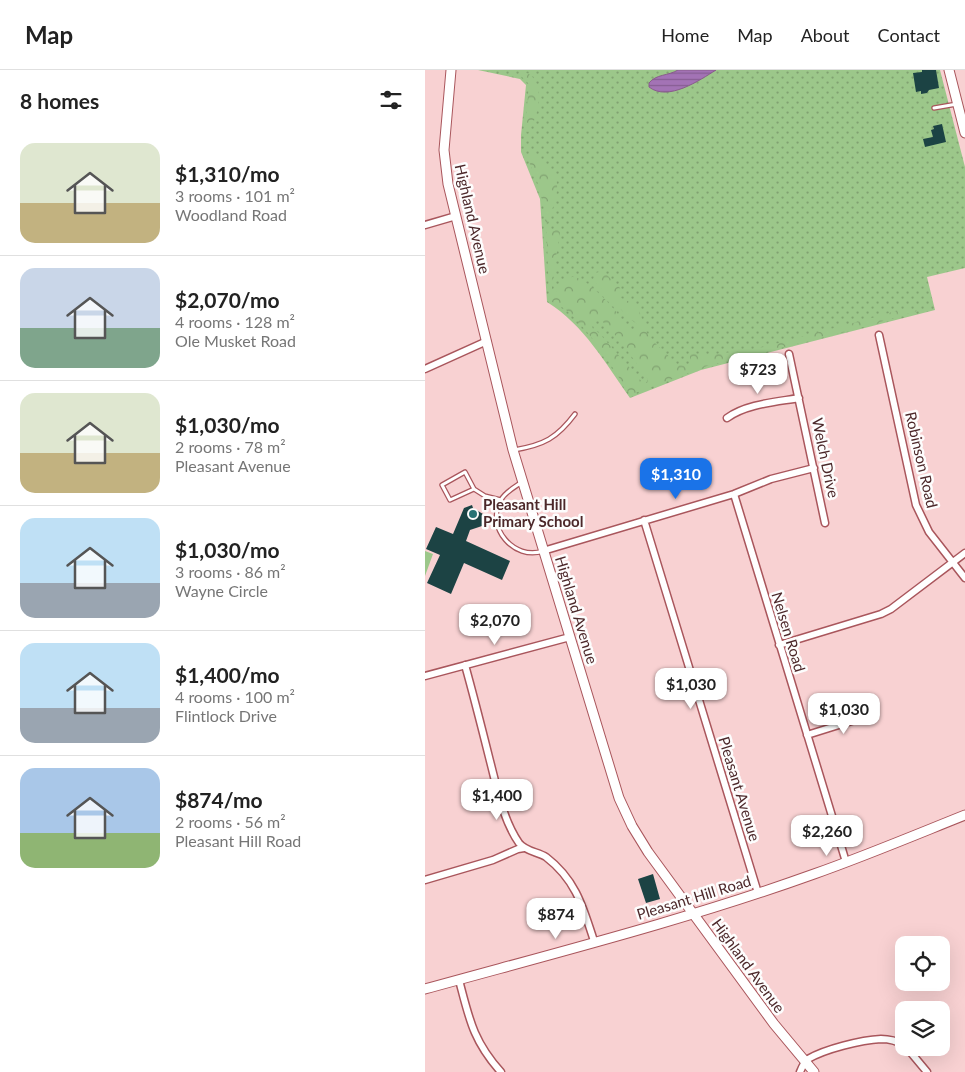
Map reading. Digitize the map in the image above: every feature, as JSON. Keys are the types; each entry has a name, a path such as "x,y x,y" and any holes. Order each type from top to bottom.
{"street":[{"name":"Highland Avenue","path":"451,70 445,124 445,160 457,216 513,450 611,775 623,806 648,852 814,1072"},
{"path":"949,70 965,132"},
{"path":"425,225 457,216"},
{"name":"Robinson Road","path":"879,335 916,506 929,532 965,578"},
{"path":"425,369 487,341"},
{"name":"Welch Drive","path":"789,354 825,523"},
{"path":"727,418 755,407 799,398"},
{"path":"543,551 814,468"},
{"name":"Nelsen Road","path":"734,494 846,862"},
{"name":"Pleasant Avenue","path":"644,520 758,893"},
{"path":"779,645 885,612 905,600 965,553"},
{"path":"425,676 570,637"},
{"path":"465,665 502,805 519,842 524,848 544,856 569,880 580,898 594,942"},
{"path":"807,735 874,714"},
{"name":"Pleasant Hill Road","path":"425,989 693,914 758,893 846,862 965,814"},
{"path":"425,880 493,860 524,848"},
{"path":"459,980 468,1016 477,1039 484,1053 501,1072"},
{"path":"799,1072 805,1062 821,1053 882,1039 895,1042"},
{"path":"914,1056 927,1072"}],"lane":[{"path":"934,108 957,104"},
{"path":"513,450 536,446 547,441 565,427 575,414"},
{"path":"474,489 450,500 442,485 465,472 474,489 485,496 501,500"},
{"path":"522,482 501,500 496,519 500,533 506,541 523,551 533,554 543,551"}],"green space":[{"path":"478,70 940,70 965,167 965,268 927,277 935,310 701,370 630,398 583,334 560,311 547,302 540,199 521,152 526,85 520,79"},
{"path":"524,72 536,82 539,99 535,118 528,132 525,129 529,84 520,75 520,73"},
{"path":"529,154 537,155 542,164 554,174 556,180 556,195 547,226 550,231 558,228 560,232 552,282 552,294 569,278 578,278 595,289 612,307 627,329 634,332 638,328 637,324 593,280 595,273 603,271 620,288 621,298 632,303 639,310 646,332 678,365 686,366 690,364 690,353 708,355 756,349 901,309 914,309 917,311 853,330 707,366 630,395 585,329 566,310 549,300 547,238 543,202 528,159","holes":["594,319 601,320 618,338 648,379 647,383 643,383 599,333 593,329 591,323"]},
{"path":"425,551 433,554 425,576"}],"shaded area":[{"path":"678,70 716,70 693,84 674,91 657,91 649,87 649,83 655,78"}],"building":[{"path":"922,70 936,70 939,88 929,90 927,93 921,94 921,91 916,92 913,73 922,72"},
{"path":"942,124 946,142 925,147 923,139 933,137 931,130 934,129 933,126"},
{"path":"472,505 473,508 483,514 485,525 470,530 466,541 510,561 502,580 464,563 451,594 427,583 440,555 426,549 436,527 453,534 464,508"},
{"path":"653,874 660,899 646,903 638,879"}],"place":[{"name":"Pleasant Hill Primary School","path":"473,514"}]}
